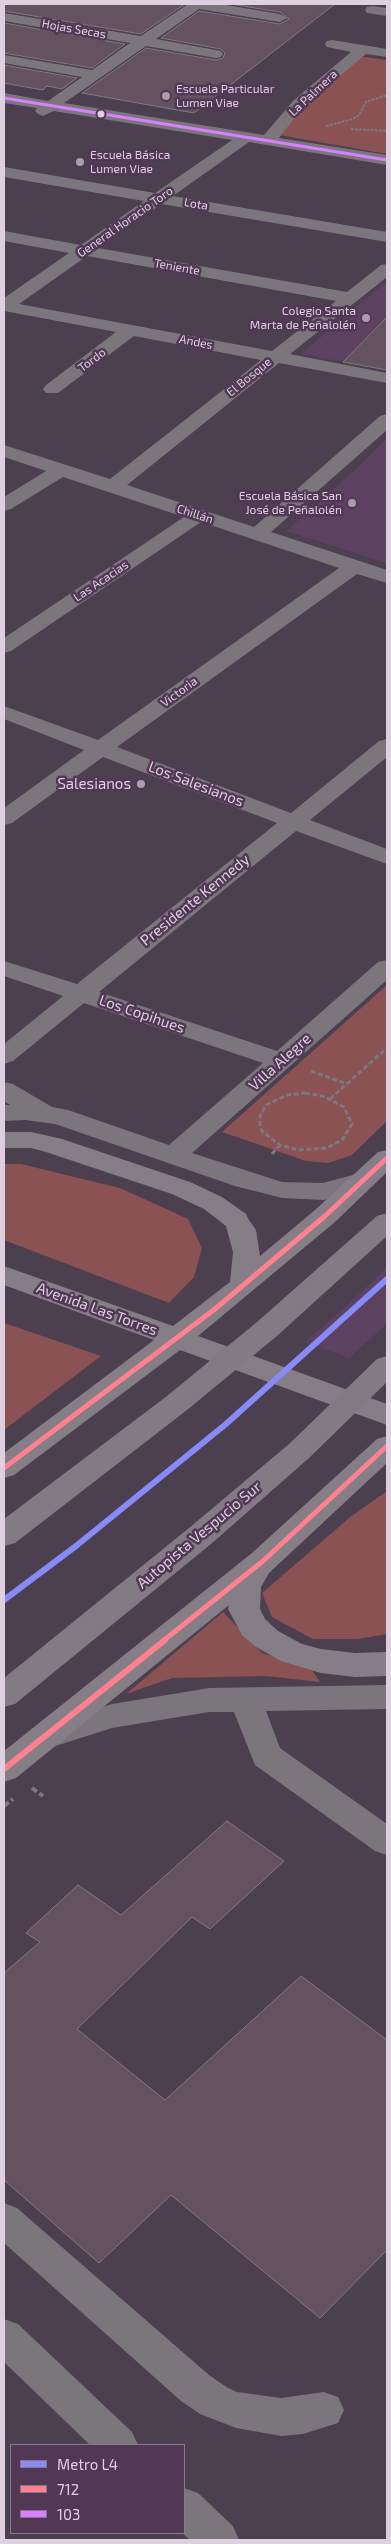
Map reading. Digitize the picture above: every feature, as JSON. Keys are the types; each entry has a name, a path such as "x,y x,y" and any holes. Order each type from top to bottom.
{"highway":[{"path":"4,1535 177,1403 267,1329 387,1222"},
{"name":"Autopista Vespucio Sur","path":"4,1695 109,1611 299,1450 385,1368"}],"main road":[{"path":"4,1140 31,1140 53,1145 181,1188 213,1203 231,1216 242,1230 248,1252 243,1286"},
{"path":"4,1468 122,1381 215,1309 387,1158"},
{"name":"Avenida Las Torres","path":"4,1275 387,1415"},
{"path":"4,1286 34,1286"},
{"path":"4,1768 263,1560 387,1446"},
{"path":"263,1560 249,1578 244,1603 248,1619 260,1634 283,1649 305,1658 355,1665 387,1664"}],"street":[{"name":"Hojas Secas","path":"46,110 197,4 280,18"},
{"path":"372,10 387,12"},
{"name":"Hojas Secas","path":"4,17 216,54"},
{"path":"332,44 387,53"},
{"name":"La Palmera","path":"268,141 300,103 363,49"},
{"path":"4,59 95,75"},
{"path":"4,98 46,110"},
{"path":"4,108 46,110 241,141 387,169"},
{"path":"241,141 268,141 387,160"},
{"name":"General Horacio Toro","path":"4,306 241,141"},
{"name":"Lota","path":"4,172 387,237"},
{"name":"Teniente","path":"4,236 350,298"},
{"name":"El Bosque","path":"112,487 387,269"},
{"name":"Andes","path":"4,306 387,378"},
{"name":"Tordo","path":"52,389 131,330"},
{"path":"258,534 387,420"},
{"name":"Chillán","path":"4,451 387,577"},
{"path":"4,505 61,470"},
{"name":"Las Acacias","path":"4,647 199,515"},
{"name":"Victoria","path":"4,818 354,566"},
{"name":"Los Salesianos","path":"4,712 387,857"},
{"name":"Presidente Kennedy","path":"4,1056 387,746"},
{"name":"Villa Alegre","path":"173,1156 387,967"},
{"name":"Los Copihues","path":"4,968 281,1061"},
{"path":"4,1090 44,1114"},
{"path":"4,1113 44,1114 74,1121 257,1184 282,1190 324,1192 364,1180"},
{"path":"44,1737 120,1714 174,1704 244,1698 387,1698"},
{"path":"244,1698 267,1756 387,1842"},
{"path":"4,2220 195,2388 214,2401 236,2410 281,2417 303,2415 324,2410"},
{"path":"4,2337 117,2444"},
{"path":"185,2508 219,2540"}],"path":[{"path":"320,127 353,119 359,115 366,102 387,95"},
{"path":"330,1098 387,1048"},
{"path":"281,1061 348,1084"},
{"path":"296,1094 314,1094 330,1098 344,1107 351,1118 350,1130 342,1140 317,1150 298,1150 280,1145 267,1138 260,1127 260,1116 266,1105 279,1098 296,1094"},
{"path":"272,1154 280,1145"},
{"path":"30,1786 43,1796"}],"shaded area":[{"path":"358,56 387,60 387,154 279,135 305,105"},
{"name":"Colegio Santa Marta de Peñalolén","path":"387,281 387,370 301,354"},
{"name":"Escuela Básica San José de Peñalolén","path":"387,438 387,563 286,531 356,469"},
{"path":"387,985 387,1121 352,1155 328,1163 306,1161 222,1132"},
{"path":"4,1164 21,1164 120,1188 188,1219 202,1248 194,1277 169,1303 4,1240"},
{"path":"387,1267 387,1324 349,1358 305,1342 353,1300"},
{"path":"4,1323 101,1356 4,1430"},
{"path":"387,1491 387,1634 358,1639 313,1639 272,1617 262,1593 349,1518"},
{"path":"223,1612 262,1653 310,1667 320,1682 266,1676 172,1678 126,1694"}],"building":[{"path":"4,4 185,4 141,34 4,11"},
{"path":"230,4 335,4 194,113 82,93 146,48 216,60 223,58 225,53 221,49 161,38 199,11 280,24 289,19 280,12"},
{"path":"4,23 125,44 92,68 4,53"},
{"path":"4,65 77,78 62,89 47,86 43,90 4,83"},
{"path":"387,317 387,370 343,362"},
{"path":"227,1821 284,1861 210,1929 192,1917 77,2029 165,2100 301,1976 387,2040 387,2250 320,2318 171,2195 99,2263 4,2180 4,1973 40,1942 26,1933 78,1885 121,1915"}],"metro line":[{"name":"L4","path":"4,1600 76,1546 226,1424 387,1279"}],"transit line":[{"name":"103","path":"4,98 387,160"},
{"name":"712","path":"4,1468 215,1309 325,1216 387,1158"},
{"name":"712","path":"4,1769 263,1561 387,1446"}],"place":[{"name":"Escuela Particular Lumen Viae","path":"166,96"},
{"name":"Escuela Básica Lumen Viae","path":"80,162"},
{"name":"Colegio Santa Marta de Peñalolén","path":"366,318"},
{"name":"Escuela Básica San José de Peñalolén","path":"352,503"},
{"name":"Salesianos","path":"141,784"}]}
